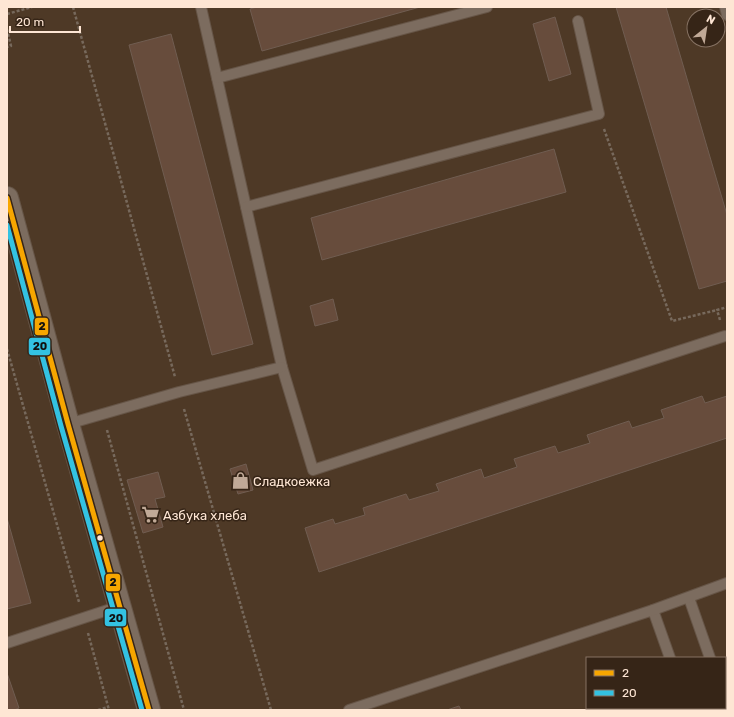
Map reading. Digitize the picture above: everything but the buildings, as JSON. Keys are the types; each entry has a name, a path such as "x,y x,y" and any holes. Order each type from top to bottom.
{"main road":[{"path":"7,198 68,424 149,710"}],"lane":[{"path":"201,7 282,367 313,470 725,336"},
{"path":"217,78 487,7"},
{"path":"725,7 727,15"},
{"path":"246,207 599,114 578,21"},
{"path":"68,424 179,392 282,367"},
{"path":"349,710 689,598 727,583"},
{"path":"689,598 710,657"},
{"path":"7,644 120,606"},
{"path":"653,610 670,657"}],"path":[{"path":"7,14 32,7"},
{"path":"73,7 179,392 271,710"},
{"path":"7,29 11,46 7,47"},
{"path":"599,114 672,321 717,310"},
{"path":"7,349 84,618 108,708 98,710"},
{"path":"102,414 184,710"}],"transit line":[{"name":"2","path":"7,198 68,424 149,710"},
{"name":"20","path":"7,225 61,426 142,710"}],"place":[{"name":"Сладкоежка","path":"240,481"},
{"name":"Азбука хлеба","path":"150,515"}]}
